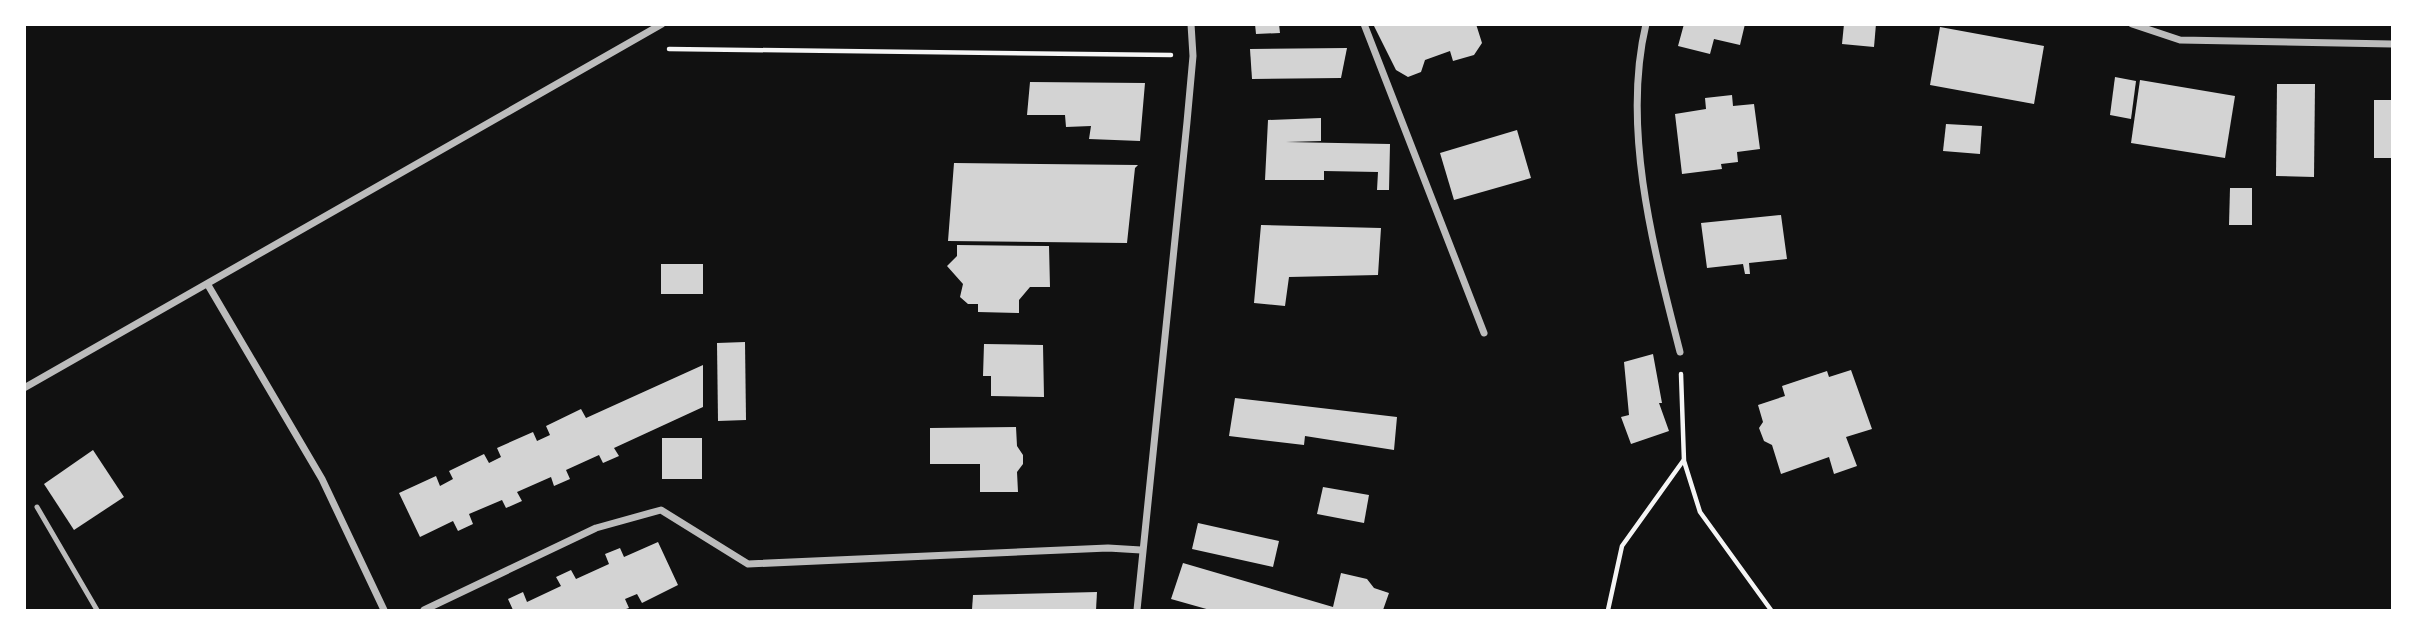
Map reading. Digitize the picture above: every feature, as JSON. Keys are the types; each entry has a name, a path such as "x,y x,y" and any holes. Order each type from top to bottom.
{"street":[{"path":"24,388 662,24"},
{"path":"1136,611 1193,56 1191,24"},
{"path":"1364,24 1484,333"},
{"path":"1646,24 1640,49 1639,154 1656,256 1680,352"},
{"path":"2132,24 2180,40 2392,44"},
{"path":"208,285 322,479 384,611"},
{"path":"424,611 597,528 661,510 748,564 1108,548 1141,550"}],"lane":[{"path":"37,507 97,611"}],"path":[{"path":"622,48 1193,56"},
{"path":"1680,352 1684,461 1700,512 1771,611"},
{"path":"1608,611 1622,546 1684,461"}],"building":[{"path":"1255,24 1279,24 1280,33 1256,34"},
{"path":"1373,24 1476,24 1482,43 1474,55 1453,61 1450,51 1425,60 1421,72 1408,77 1396,70"},
{"path":"1684,24 1745,24 1740,45 1714,39 1710,54 1678,46"},
{"path":"1844,24 1876,24 1874,47 1842,44"},
{"path":"1940,27 2044,46 2034,104 1930,85"},
{"path":"1347,48 1341,78 1252,79 1250,49"},
{"path":"2115,77 2136,81 2131,119 2110,115"},
{"path":"2140,80 2235,96 2225,158 2131,143"},
{"path":"1030,82 1145,83 1140,141 1089,139 1091,126 1066,127 1065,115 1027,115"},
{"path":"2277,84 2315,84 2314,177 2276,176"},
{"path":"1732,95 1733,106 1754,104 1760,149 1737,152 1738,162 1721,164 1722,169 1682,174 1675,114 1706,109 1705,98"},
{"path":"2374,100 2392,100 2392,158 2374,158"},
{"path":"1321,118 1321,141 1286,142 1390,144 1389,190 1377,190 1378,172 1324,171 1324,180 1265,180 1268,120"},
{"path":"1946,124 1982,126 1980,154 1943,151"},
{"path":"1517,130 1531,178 1454,200 1440,153"},
{"path":"954,163 1138,165 1135,168 1127,243 948,241"},
{"path":"2230,188 2252,188 2252,225 2229,225"},
{"path":"1781,215 1787,259 1749,263 1750,274 1745,274 1743,264 1707,268 1701,223"},
{"path":"1261,225 1381,228 1378,275 1289,277 1285,306 1254,303"},
{"path":"957,245 1049,246 1050,287 1030,287 1019,300 1019,313 978,312 978,304 968,304 960,297 963,284 947,266 957,256"},
{"path":"661,264 703,264 703,294 661,294"},
{"path":"745,342 746,420 718,421 717,343"},
{"path":"984,344 1043,345 1044,397 991,396 991,376 983,376"},
{"path":"1653,354 1662,403 1659,403 1669,431 1631,444 1621,417 1629,415 1624,362"},
{"path":"703,365 703,407 614,448 619,456 603,463 599,455 566,470 570,479 554,486 551,477 517,492 522,501 506,508 502,500 469,514 473,524 458,531 453,521 420,537 399,493 436,476 440,486 453,479 449,471 484,454 489,463 501,457 497,448 533,432 537,441 550,435 546,426 581,409 586,418"},
{"path":"1851,370 1872,429 1846,437 1857,466 1834,474 1829,457 1781,474 1772,445 1764,441 1759,428 1763,422 1758,405 1785,396 1782,386 1827,371 1829,377"},
{"path":"1235,398 1397,417 1394,450 1305,436 1304,445 1229,436"},
{"path":"1016,427 1017,446 1023,455 1023,464 1017,472 1018,492 980,492 980,464 930,464 930,428"},
{"path":"662,438 702,438 702,479 662,479"},
{"path":"93,450 124,497 74,530 44,484"},
{"path":"1323,487 1369,495 1364,523 1317,514"},
{"path":"1198,523 1279,541 1273,567 1192,549"},
{"path":"658,542 678,585 642,603 637,594 625,599 629,608 513,610 508,599 523,592 527,602 561,586 556,577 571,570 576,579 609,564 605,554 620,548 624,557"},
{"path":"1183,563 1333,607 1341,573 1367,579 1374,588 1389,593 1383,610 1210,610 1171,599"},
{"path":"1097,592 1096,610 972,610 973,595"}]}
